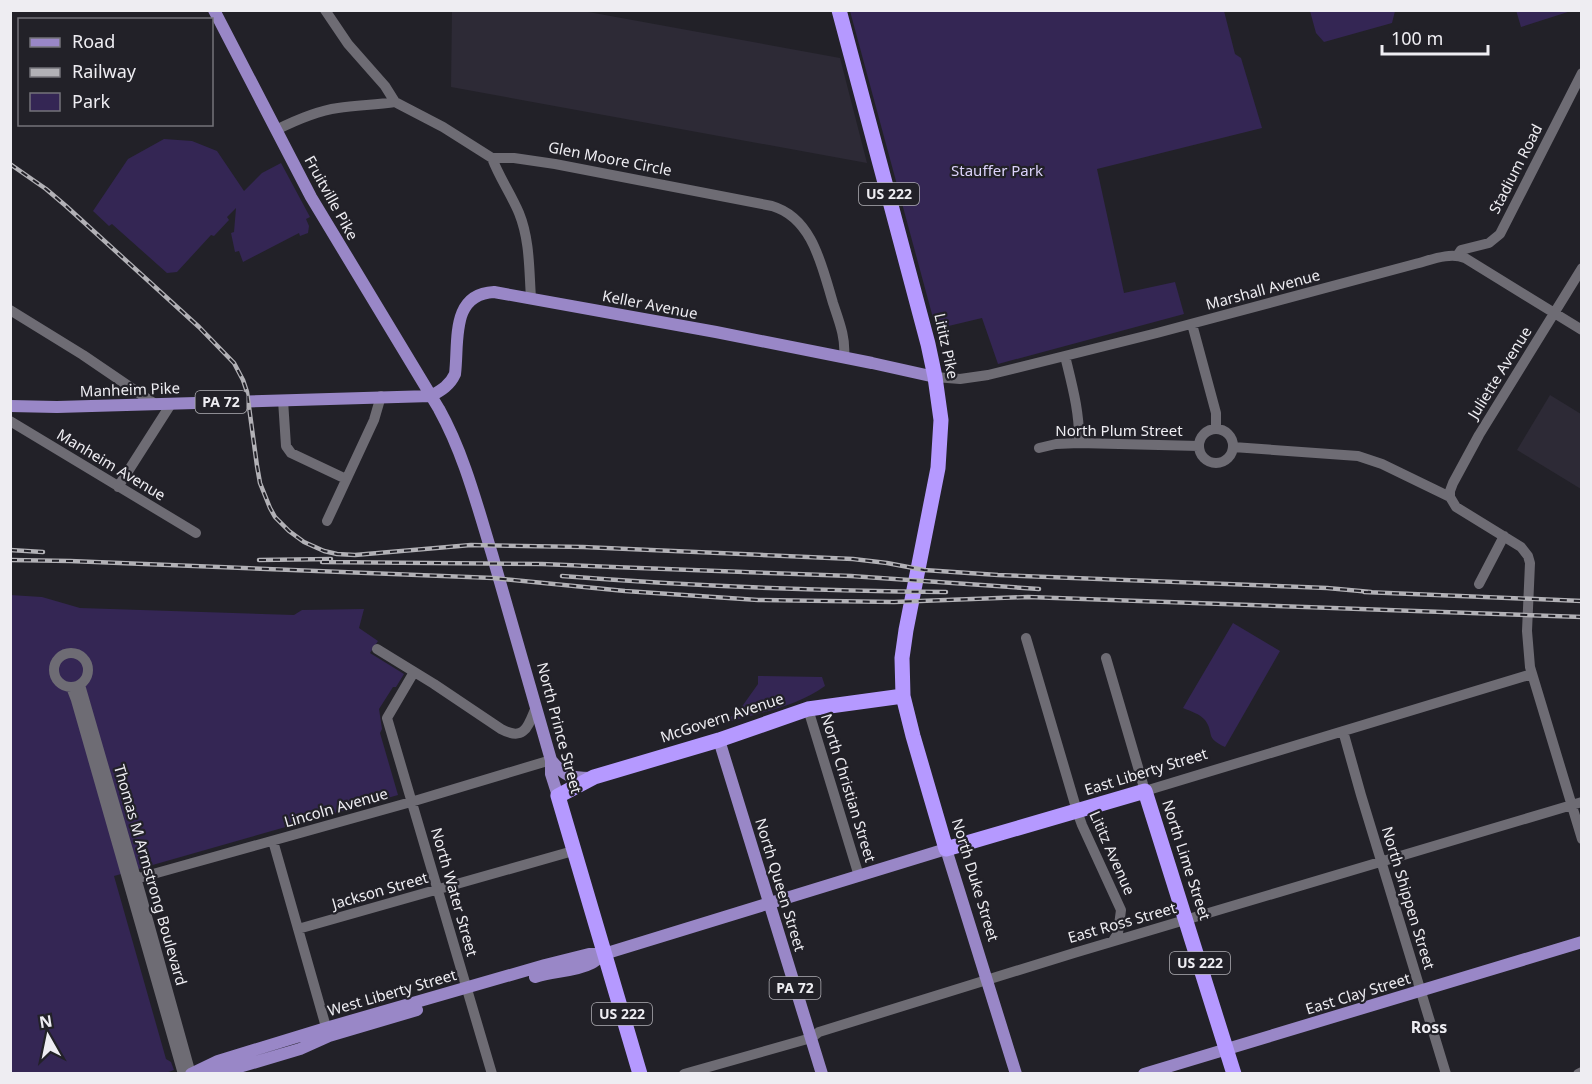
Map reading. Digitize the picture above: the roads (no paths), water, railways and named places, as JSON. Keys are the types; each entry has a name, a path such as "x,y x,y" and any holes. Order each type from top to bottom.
{"highway":[{"name":"Lititz Pike","path":"840,10 928,344 941,420 938,468 902,658 903,696"},
{"name":"McGovern Avenue","path":"558,796 594,777 719,740 808,709 903,696"},
{"name":"North Duke Street","path":"903,696 946,849"},
{"name":"East Liberty Street","path":"946,849 1145,791"},
{"name":"North Lime Street","path":"1145,791 1234,1074"},
{"name":"North Prince Street","path":"558,796 640,1074"}],"main road":[{"name":"Fruitville Pike","path":"214,10 314,202 431,396"},
{"name":"Keller Avenue","path":"431,396 446,387 455,374 460,320 464,307 469,300 480,294 494,292 844,357 935,377"},
{"name":"Manheim Pike","path":"10,406 57,407 431,396"},
{"name":"North Prince Street","path":"431,396 460,454 536,707 551,760 551,774 558,796"},
{"name":"North Queen Street","path":"719,740 822,1074"},
{"path":"551,760 566,775 574,778 594,777"},
{"name":"East Liberty Street","path":"769,903 946,849"},
{"name":"North Duke Street","path":"946,849 1016,1074"},
{"name":"West Liberty Street","path":"192,1074 218,1061 468,992 589,954 604,954 769,903"},
{"name":"East Clay Street","path":"1144,1074 1581,942"}],"street":[{"path":"325,10 348,44 385,86 395,102 443,127 492,158 524,228 531,298"},
{"name":"Stadium Road","path":"1457,256 1461,250 1489,243 1500,234 1581,73"},
{"path":"276,130 323,111 395,102"},
{"name":"Glen Moore Circle","path":"492,158 514,158 555,164 785,210 804,230 818,255 844,339 844,357"},
{"path":"1457,256 1465,258 1581,330"},
{"name":"Marshall Avenue","path":"935,377 974,378 1192,324 1415,264 1457,256"},
{"name":"Juliette Avenue","path":"1450,497 1453,483 1479,435 1581,268"},
{"path":"10,310 84,355 155,404"},
{"path":"1192,324 1216,413 1216,428 1224,430 1230,436 1233,447 1358,456 1382,464 1450,497 1456,507 1521,547 1529,559 1527,631 1532,674 1576,803 1581,839"},
{"path":"1065,356 1078,410 1079,443"},
{"path":"327,521 374,420 381,396"},
{"path":"283,400 286,446 291,453 346,479"},
{"path":"118,487 171,404"},
{"name":"Manheim Avenue","path":"10,421 196,534"},
{"name":"North Plum Street","path":"1216,428 1210,429 1201,437 1199,446 1204,457 1216,463 1226,459 1233,447"},
{"name":"North Plum Street","path":"1040,448 1056,444 1079,443 1199,446"},
{"path":"1479,584 1504,536"},
{"name":"Lititz Avenue","path":"1026,638 1077,811 1121,910 1118,933 1113,942"},
{"path":"377,649 513,735 520,734 528,728 536,707"},
{"name":"North Lime Street","path":"1106,658 1145,791"},
{"name":"North Water Street","path":"414,672 387,718 492,1074"},
{"name":"East Liberty Street","path":"1145,791 1532,674"},
{"name":"Thomas M Armstrong Boulevard","path":"75,686 76,700 192,1074"},
{"name":"North Christian Street","path":"808,709 859,876"},
{"name":"North Shippen Street","path":"1343,731 1446,1074"},
{"name":"Lincoln Avenue","path":"132,880 411,802 551,760"},
{"name":"East Ross Street","path":"684,1074 811,1038 819,1032 1576,803"},
{"path":"273,841 327,1032"},
{"name":"Jackson Street","path":"298,929 573,851"},
{"name":"Thomas M Armstrong Boulevard","path":"132,880 183,1074"}],"railway":[{"path":"10,164 66,206 199,327 234,363 247,392 260,483 270,508 275,517 289,531 304,542 324,551 355,555 471,545 583,547 853,559 924,570 998,575 1327,588 1371,592"},
{"path":"10,550 43,552"},
{"path":"259,560 331,559"},
{"path":"10,560 493,578 625,591 758,600 894,602 1028,597 1582,617"},
{"path":"322,562 542,564 851,576 1039,589"},
{"path":"562,576 658,583 946,592"},
{"path":"1364,592 1582,601"}],"district":[{"name":"Ross","path":"1429,1027"}],"park label":[{"name":"Stauffer Park","path":"997,171"}]}
